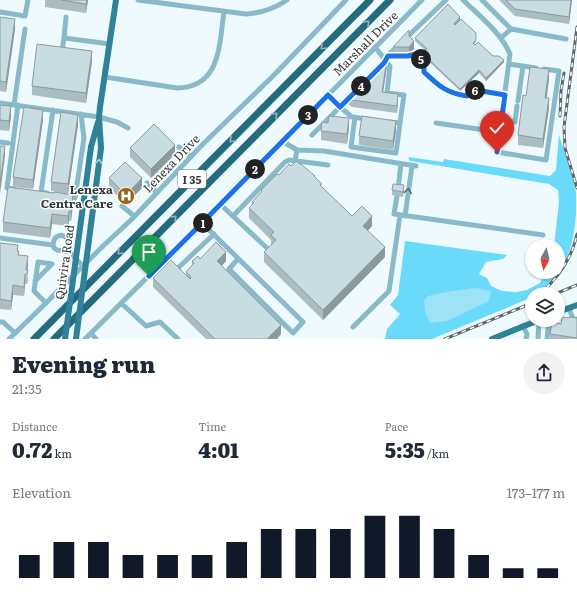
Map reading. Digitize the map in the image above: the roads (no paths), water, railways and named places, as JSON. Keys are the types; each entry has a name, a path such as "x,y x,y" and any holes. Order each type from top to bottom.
{"highway":[{"name":"I 35","path":"34,339 370,0"},
{"name":"I 35","path":"54,339 390,0"}],"main road":[{"name":"Quivira Road","path":"65,339 91,147 99,117 116,0"},
{"name":"Quivira Road","path":"76,339 101,148 99,117"},
{"path":"565,310 577,305"},
{"path":"492,339 523,326"}],"street":[{"path":"0,12 26,16 28,0"},
{"path":"138,0 246,14 256,14 272,9 287,0"},
{"name":"Lenexa Drive","path":"9,339 134,216 190,157 346,0"},
{"name":"Marshall Drive","path":"85,339 422,0"},
{"path":"378,69 387,58 446,0"},
{"path":"463,0 502,38 510,54 497,152 546,160 559,71 509,64"},
{"path":"482,0 511,30 566,39"},
{"path":"105,78 177,88 183,88 196,84 209,74 214,67 217,58 224,12"},
{"path":"62,51 66,17"},
{"path":"21,190 7,188 25,29"},
{"path":"502,38 511,30"},
{"path":"64,38 110,44"},
{"path":"355,117 351,147 396,153 404,95 387,93 390,66 387,58 375,47"},
{"path":"387,58 416,54 424,61 424,72 442,88 457,95 467,96 476,90 505,95"},
{"path":"501,118 515,122 523,66"},
{"path":"312,135 356,91"},
{"path":"328,95 352,117 370,119"},
{"path":"0,103 99,117 117,122 128,128"},
{"path":"41,192 53,110"},
{"path":"61,196 75,198 84,138 81,114"},
{"path":"385,121 400,123"},
{"path":"436,123 500,132"},
{"path":"282,141 297,150 324,151 414,166 400,215 389,291 353,327"},
{"path":"0,142 8,143"},
{"path":"179,146 190,157"},
{"path":"295,161 297,150"},
{"path":"233,216 285,162 289,160 328,165"},
{"path":"398,189 401,164"},
{"path":"147,183 156,193"},
{"path":"34,192 55,194"},
{"path":"397,196 400,215"},
{"path":"220,204 268,250"},
{"path":"122,206 134,216"},
{"path":"400,215 543,235"},
{"path":"202,223 303,322 293,332 229,269 238,259"},
{"path":"178,268 214,234"},
{"path":"53,245 56,237 61,235 66,236 70,244 69,252"},
{"path":"0,238 53,245 57,250 69,252 82,266"},
{"path":"35,281 34,291 46,303"},
{"path":"121,303 146,326 160,322 178,339"},
{"path":"547,339 548,329 557,324 570,321 570,308"},
{"path":"0,322 3,322 15,333"},
{"path":"523,326 527,334 526,339"},
{"path":"538,339 539,327"},
{"path":"91,333 96,339"}],"railway":[{"path":"577,27 564,127 565,148 577,188"},
{"path":"560,116 561,91 564,73"},
{"path":"547,287 568,259 577,234"},
{"path":"565,290 577,285"},
{"path":"445,339 525,306"}],"place":[{"name":"Lenexa Centra Care","path":"126,196"}]}
